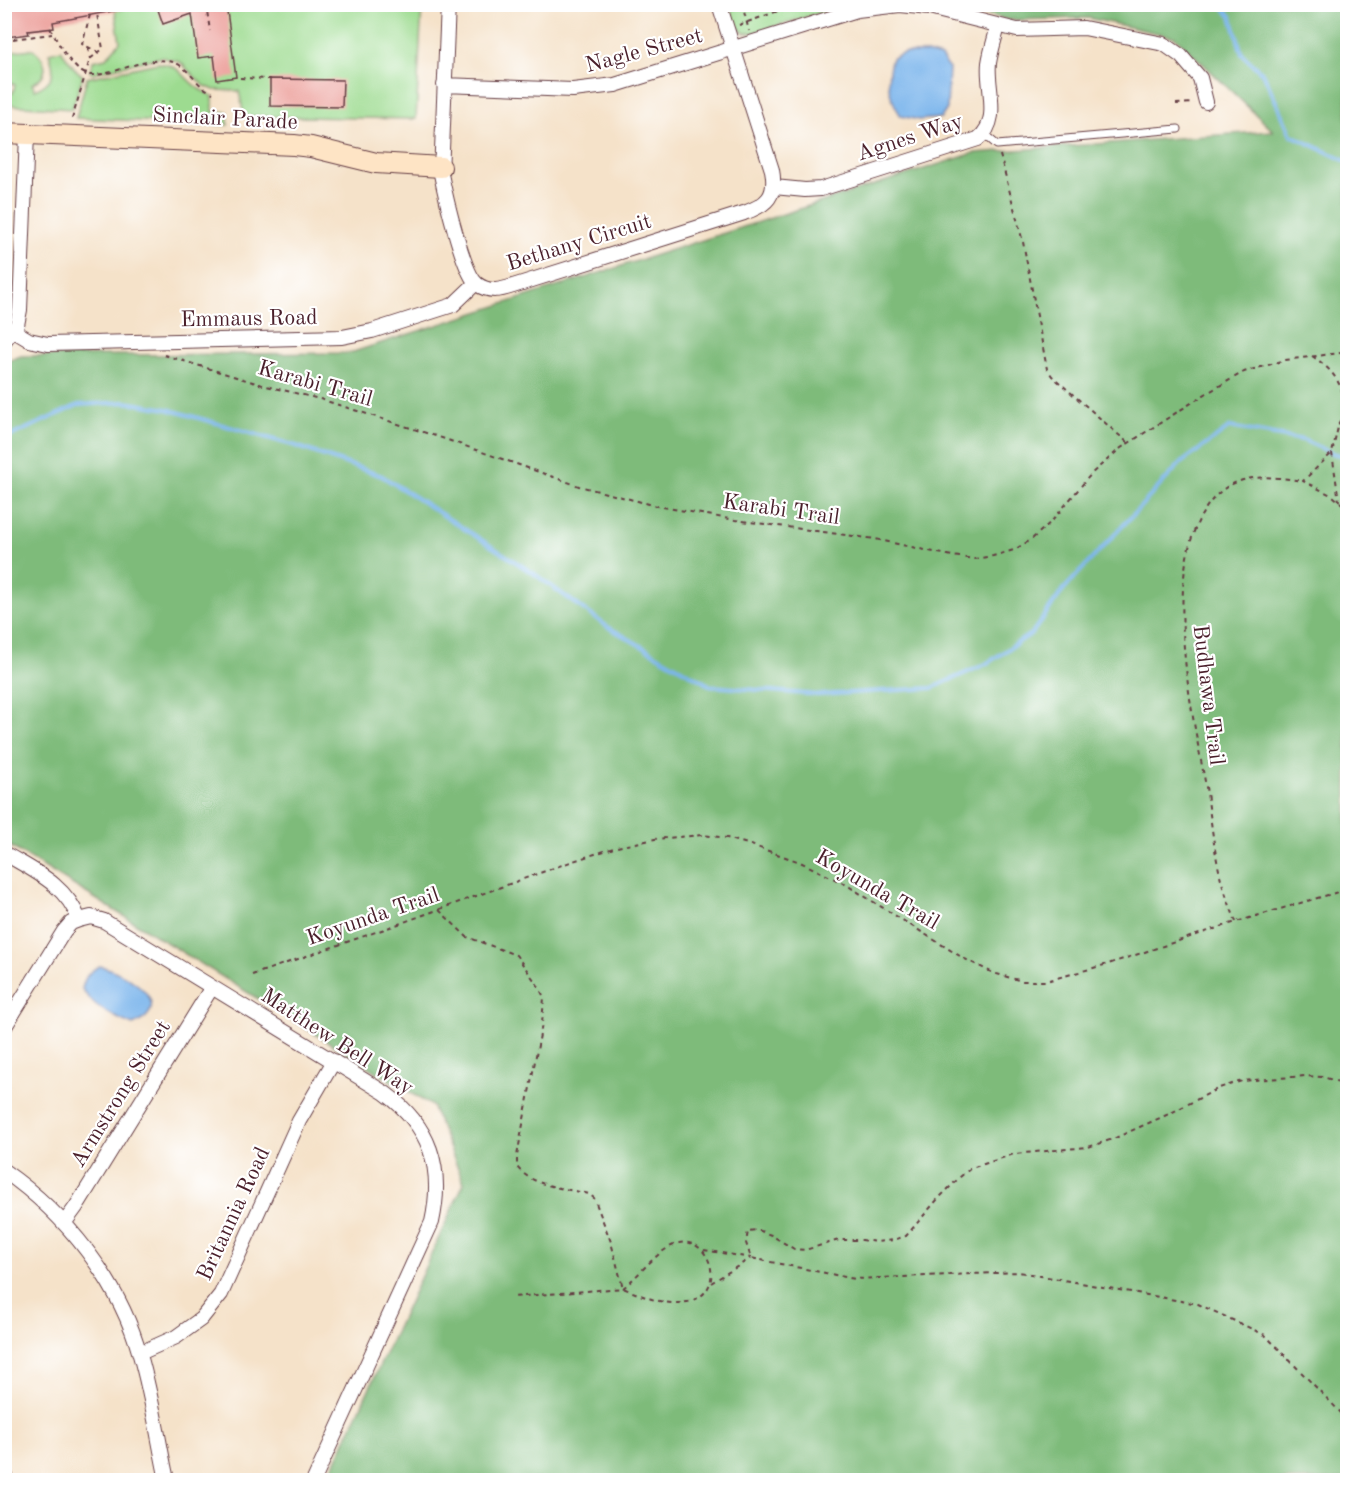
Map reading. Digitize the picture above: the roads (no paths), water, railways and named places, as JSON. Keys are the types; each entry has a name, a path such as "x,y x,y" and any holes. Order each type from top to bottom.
{"street":[{"path":"448,4 441,167 448,205 469,271 476,283"},
{"path":"719,4 772,170 774,187"},
{"name":"Nagle Street","path":"444,85 588,89 632,81 857,10 900,5 929,8 1017,30 1084,28 1164,44 1181,56 1200,78 1206,102"},
{"name":"Agnes Way","path":"774,187 813,190 830,186 972,142 984,134 991,119 989,64 998,26"},
{"name":"Sinclair Parade","path":"4,133 294,145 376,163 441,167"},
{"path":"9,336 20,310 27,134"},
{"name":"Bethany Circuit","path":"476,283 500,290 757,209 766,202 774,187"},
{"name":"Emmaus Road","path":"9,336 48,344 342,337 372,331 453,304 476,283"},
{"path":"4,853 59,887 72,903 79,920 71,923 64,932 4,1028"},
{"name":"Matthew Bell Way","path":"79,920 91,917 104,921 334,1061 403,1106 425,1137 433,1157 438,1187 432,1222 314,1480"},
{"name":"Armstrong Street","path":"65,1222 212,987"},
{"name":"Britannia Road","path":"140,1353 176,1337 201,1320 221,1294 299,1121 334,1061"},
{"path":"4,1171 65,1222 106,1280 140,1353 167,1480"},
{"path":"4,1470 7,1480"}],"lane":[{"path":"984,134 997,145 1178,129"}],"water":[{"path":"904,53 927,53 941,57 949,68 947,109 941,118 919,120 901,116 897,109 888,81 892,58"},
{"path":"100,966 122,975 144,990 150,999 151,1008 146,1017 133,1025 104,1010 86,995 82,989 86,977"}],"waterway":[{"path":"1218,4 1231,16 1242,54 1264,75 1291,135 1348,162"},
{"path":"4,439 78,405 125,402 167,409 296,446 382,476 536,575 608,627 711,686 818,695 932,688 986,664 1032,633 1064,589 1181,463 1230,427 1303,440 1332,453 1348,457"}]}
